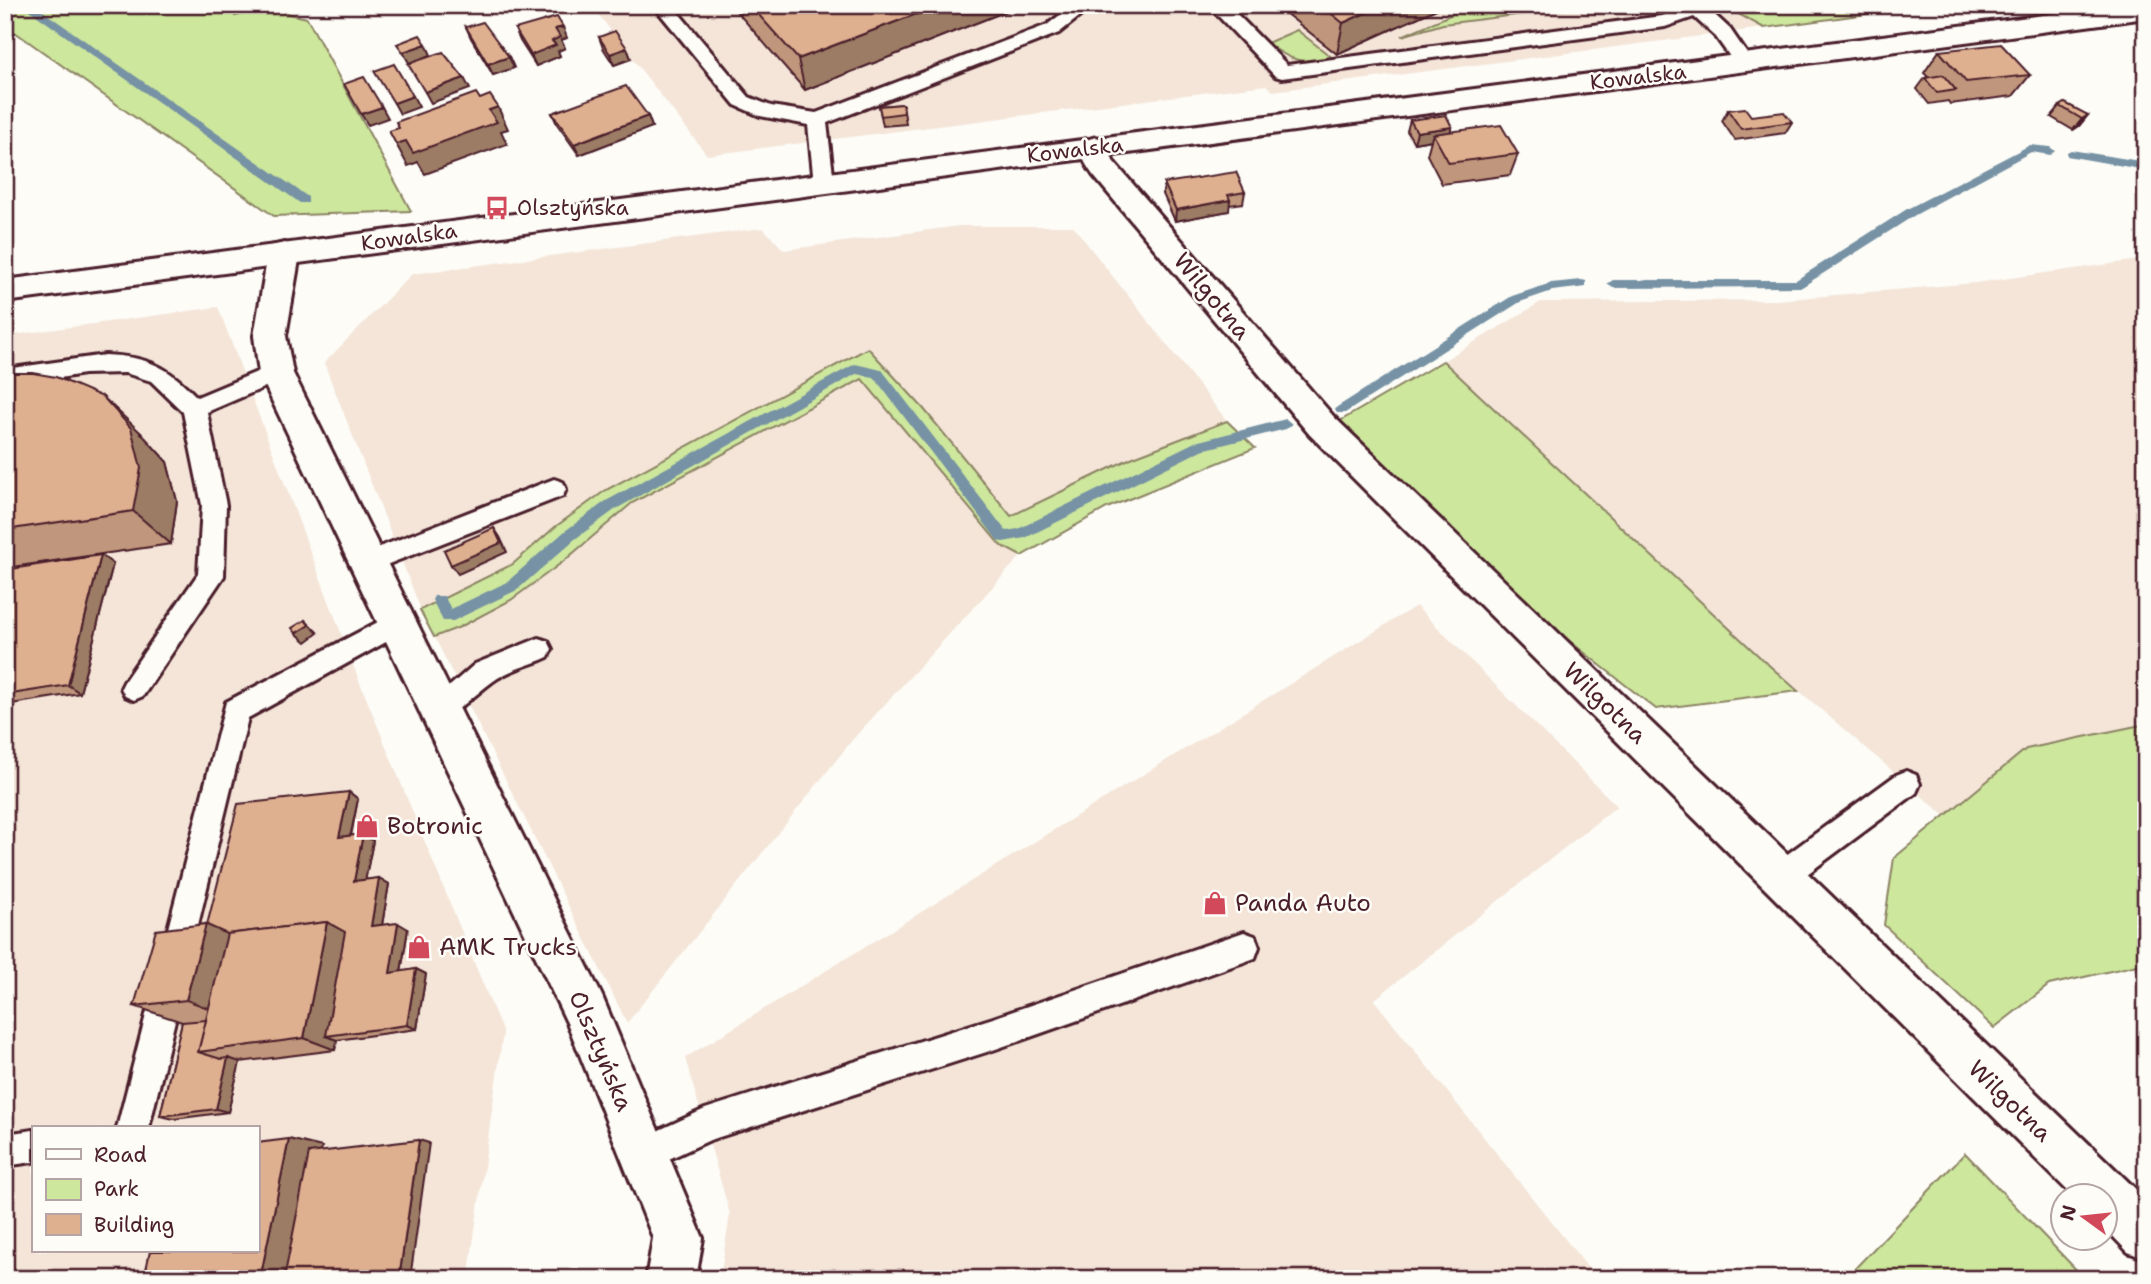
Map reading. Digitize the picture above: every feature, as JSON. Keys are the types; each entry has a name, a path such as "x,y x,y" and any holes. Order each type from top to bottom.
{"street":[{"name":"Kowalska","path":"5,291 1745,64 2146,9"},
{"name":"Wilgotna","path":"1096,148 1097,159 1103,168 1322,426 2146,1234"},
{"name":"Olsztyńska","path":"284,254 270,336 276,373 397,623 449,700 586,1012 678,1238 671,1279"}],"lane":[{"path":"663,5 742,101 767,111 817,120 1053,29 1085,5"},
{"path":"1217,5 1253,39 1282,72 1665,21 1694,7 1723,33 1745,64"},
{"path":"817,120 824,183"},
{"path":"5,378 111,364 132,365 159,374 194,408 214,505 211,576 134,688"},
{"path":"194,408 276,373"},
{"path":"368,562 554,489"},
{"path":"133,1126 236,711 397,623"},
{"path":"1781,876 1906,784"},
{"path":"645,1154 705,1125 993,1034 1244,947"},
{"path":"5,1150 32,1146"}],"shaded area":[{"path":"591,5 1722,5 1764,28 1273,91 1266,85 707,155"},
{"path":"959,226 1073,226 1227,421 1255,448 1107,508 1021,556 853,739 627,1023 421,610 324,363 412,274 763,228 784,250"},
{"path":"2146,259 2146,724 2026,749 1945,816 1762,659 1443,361 1541,302 1777,300 1975,283"},
{"path":"218,307 358,678 503,1033 468,1279 5,1279 5,336"},
{"name":"Panda Auto","path":"1416,606 1617,806 1374,1000 1597,1279 720,1279 730,1214 685,1058"}],"green space":[{"path":"5,5 231,5 235,16 282,5 289,14 307,18 411,211 274,216 5,25"},
{"path":"1473,5 1580,7 1443,24 1402,36"},
{"path":"1722,5 1933,5 1764,28"},
{"path":"1297,30 1334,59 1298,60 1284,55 1267,43"},
{"path":"868,348 923,408 1011,516 1131,458 1227,421 1255,448 1107,508 1021,556 1000,545 862,379 632,503 564,561 511,600 460,627 434,637 420,610 513,564 555,527 606,490"},
{"path":"1443,361 1798,691 1656,709 1525,606 1340,421"},
{"path":"2146,724 2146,974 2137,965 2049,985 1994,1028 1884,925 1894,858 2026,749"},
{"path":"1965,1153 2050,1242 2050,1252 2059,1252 2085,1279 1845,1279"}],"building":[{"path":"750,5 940,5 798,59"},
{"path":"1321,5 1383,5 1343,23"},
{"path":"557,17 563,27 555,29 560,37 552,41 556,45 531,55 515,29"},
{"path":"483,22 509,57 488,64 466,27"},
{"path":"615,31 627,48 610,54 599,37"},
{"path":"420,35 426,44 403,52 397,44"},
{"path":"2001,44 2030,75 1966,82 1939,51"},
{"path":"443,52 464,78 425,92 408,64"},
{"path":"394,64 413,96 394,103 374,71"},
{"path":"1943,75 1956,90 1937,93 1925,78"},
{"path":"364,77 382,107 361,114 344,84"},
{"path":"626,86 648,116 574,144 552,113"},
{"path":"476,93 480,99 490,95 498,107 489,110 497,122 413,153 406,141 396,144 389,131 399,128 396,122"},
{"path":"2065,103 2088,115 2082,119 2060,106"},
{"path":"903,104 904,113 881,116 879,106"},
{"path":"1745,108 1751,116 1784,112 1792,122 1741,129 1728,110"},
{"path":"1446,115 1452,127 1417,132 1410,120"},
{"path":"1501,125 1518,154 1449,163 1433,134"},
{"path":"1236,172 1245,192 1228,195 1230,200 1176,210 1164,183"},
{"path":"5,373 33,373 56,377 103,397 131,428 141,468 133,511 5,530"},
{"path":"494,528 501,543 451,565 444,550"},
{"path":"101,555 68,685 5,695 5,570"},
{"path":"305,620 309,625 296,633 292,628"},
{"path":"349,792 339,837 363,834 354,881 379,878 371,926 398,923 390,973 416,969 407,1025 326,1036 345,932 327,922 227,934 207,925 238,804"},
{"path":"327,922 304,1038 198,1052 227,934"},
{"path":"206,924 186,1000 134,1006 156,930"},
{"path":"206,1020 198,1052 221,1059 228,1058 216,1109 160,1116 182,1022"},
{"path":"289,1139 260,1279 144,1279 150,1252 259,1252 259,1143"},
{"path":"419,1140 399,1279 284,1279 309,1153"}],"waterway":[{"path":"27,5 304,200"},
{"path":"1613,284 1798,284 1911,212 2030,148 2050,151"},
{"path":"2071,154 2146,166"},
{"path":"1341,410 1516,299 1551,287 1582,284"},
{"path":"439,600 448,617 512,586 570,535 611,505 855,369 878,373 1003,537 1020,534 1199,446 1286,424"}],"place":[{"name":"Olsztyńska","path":"497,208"},
{"name":"Botronic","path":"367,826"},
{"name":"Panda Auto","path":"1215,903"},
{"name":"AMK Trucks","path":"419,947"}]}
